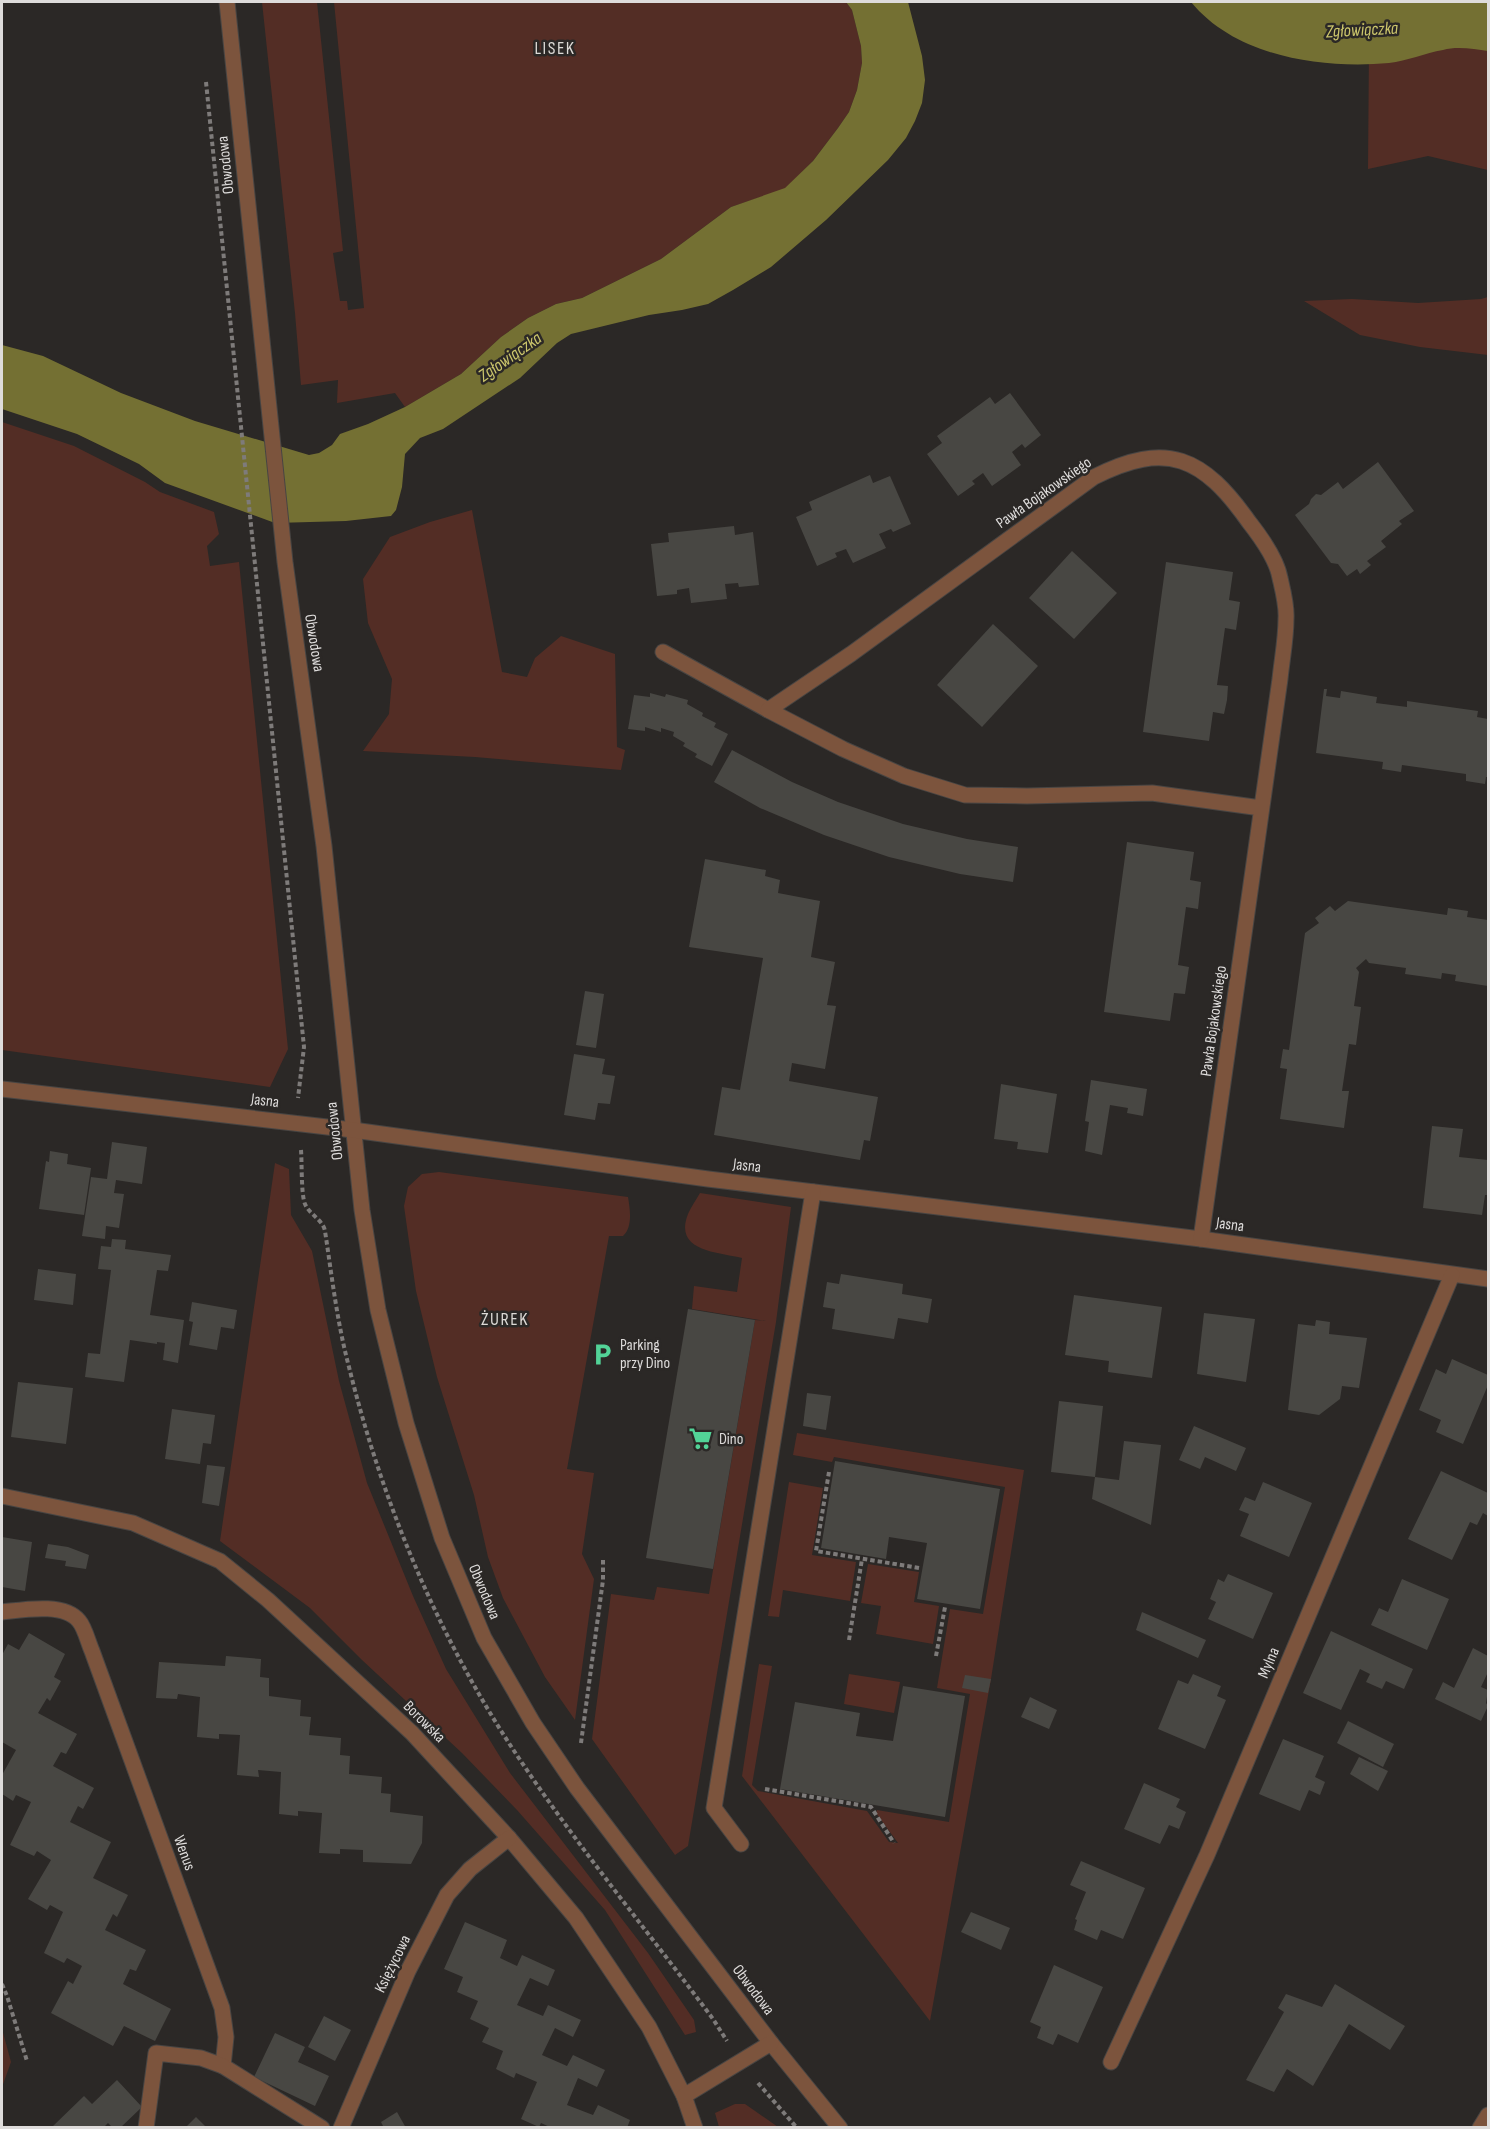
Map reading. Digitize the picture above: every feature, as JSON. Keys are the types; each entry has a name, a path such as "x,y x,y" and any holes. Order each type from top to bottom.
{"street":[{"name":"Obwodowa","path":"227,2 285,562 324,846 364,1226 378,1310 406,1423 442,1538 484,1638 533,1722 578,1788 771,2043 840,2127"},
{"name":"Pawła Bojakowskiego","path":"768,710 850,654 1094,477 1114,467 1136,460 1170,459 1198,467 1230,495 1260,537 1280,575 1287,617 1201,1239"},
{"path":"663,652 843,749 904,776 965,795 1152,793 1261,808"},
{"name":"Jasna","path":"2,1089 353,1130 813,1192 1201,1239 1488,1279"},
{"path":"741,1844 714,1808 813,1192"},
{"name":"Mylna","path":"1111,2062 1208,1855 1452,1275"},
{"name":"Borowska","path":"2,1496 133,1523 220,1562 268,1600 412,1733 509,1838 576,1918 649,2027 684,2096 695,2127"},
{"name":"Wenus","path":"2,1612 53,1609 68,1613 79,1620 222,2008 226,2037 223,2066"},
{"name":"Księżycowa","path":"340,2127 408,1971 447,1895 470,1869 509,1838"},
{"path":"684,2096 771,2043"},
{"path":"146,2127 156,2053 201,2058 223,2066 322,2127"},
{"path":"1480,2127 1488,2115"}],"path":[{"path":"235,375 254,561"},
{"path":"829,1472 816,1551 919,1568"},
{"path":"581,1743 603,1580 603,1558"},
{"path":"849,1640 862,1559"},
{"path":"936,1656 945,1607"},
{"path":"765,1789 871,1807 894,1843"},
{"path":"2,1984 27,2061"}],"shaded area":[{"path":"262,2 317,2 343,251 333,253 340,301 347,301 348,310 364,308 334,2 846,2 852,10 861,46 862,63 857,90 849,112 813,161 785,189 731,207 661,259 582,298 556,304 528,318 501,337 461,374 405,407 395,393 337,403 338,380 301,385"},
{"path":"1488,2 1488,170 1428,156 1368,169 1369,45"},
{"path":"1488,297 1488,355 1420,347 1360,335 1304,301 1352,299 1418,303"},
{"path":"2,422 74,446 160,492 214,512 219,534 207,546 210,566 239,562 288,1049 270,1087 2,1050"},
{"path":"472,510 502,672 527,677 535,658 561,636 615,654 617,747 625,750 621,770 475,757 363,751 389,714 392,679 368,623 363,579 390,537"},
{"path":"275,1163 289,1169 291,1215 312,1251 339,1381 367,1483 413,1596 446,1669 510,1773 648,1953 694,2020 696,2032 685,2035 605,1910 517,1810 462,1753 310,1608 220,1541"},
{"path":"439,1172 628,1197 630,1218 628,1228 623,1236 609,1236 567,1469 594,1473 582,1554 594,1579 575,1720 545,1677 503,1598 488,1557 474,1495 437,1377 416,1291 404,1206 408,1187 422,1174"},
{"path":"700,1193 791,1207 776,1322 688,1846 675,1855 592,1739 611,1594 654,1600 657,1587 709,1594 755,1320 766,1321 692,1309 694,1286 737,1292 742,1258 701,1248 692,1243 687,1236 685,1227 688,1214"},
{"path":"797,1433 1024,1470 991,1679 930,2021 742,1776 759,1664 772,1666 752,1785 758,1791 867,1811 889,1842 898,1843 876,1813 877,1810 949,1822 970,1694 937,1688 950,1609 983,1614 1005,1487 834,1457 832,1462 793,1455"},
{"path":"789,1482 823,1488 812,1555 856,1562 850,1601 783,1590 779,1617 768,1616"},
{"path":"868,1564 919,1572 914,1602 939,1606 933,1644 876,1634 881,1606 861,1603"},
{"path":"849,1674 900,1682 894,1713 844,1704"},
{"path":"2,2029 11,2062 2,2087"},
{"path":"735,2104 745,2104 778,2127 719,2127 715,2113"}],"water":[{"name":"Zgłowiączka","path":"846,2 908,2 922,56 925,80 922,103 915,121 906,138 888,160 826,220 771,267 733,290 708,304 649,315 571,334 557,343 520,378 443,429 420,438 405,454 402,487 396,510 391,516 346,521 275,523 165,483 139,464 77,434 2,409 2,345 43,356 121,393 195,421 309,455 319,453 332,445 340,434 405,407 461,374 501,337 528,318 556,304 582,298 661,259 731,207 785,188 813,161 838,128 849,112 857,90 862,63 861,46 852,10"},
{"name":"Zgłowiączka","path":"1191,2 1488,2 1488,51 1466,48 1448,49 1389,63 1336,64 1309,61 1256,47 1232,36 1210,21"}],"building":[{"path":"1010,393 1041,435 1025,448 1022,444 1012,452 1021,465 992,486 983,473 972,481 975,484 958,496 927,454 942,443 937,436 990,397 995,404"},
{"path":"1378,462 1414,511 1399,521 1402,524 1381,541 1386,547 1367,561 1371,565 1360,574 1357,569 1347,576 1338,564 1331,563 1295,515 1309,504 1316,494 1321,495 1338,482 1343,489"},
{"path":"870,475 873,483 890,476 911,524 893,532 891,529 879,534 886,548 853,563 846,549 835,553 837,557 817,566 796,517 812,510 809,502"},
{"path":"734,526 735,535 753,532 759,585 739,587 738,583 725,584 727,599 691,603 689,588 677,590 677,594 657,596 651,544 669,542 668,533"},
{"path":"1072,551 1117,593 1074,639 1029,598"},
{"path":"1166,562 1233,572 1229,600 1240,602 1236,630 1225,628 1217,685 1228,686 1227,700 1224,714 1213,712 1209,741 1143,732"},
{"path":"993,624 1038,666 982,727 937,685"},
{"path":"1324,689 1327,689 1326,696 1340,698 1341,691 1377,697 1376,703 1407,707 1407,701 1478,711 1477,717 1488,719 1488,777 1486,777 1485,784 1466,781 1466,774 1402,765 1401,772 1382,769 1383,762 1316,753"},
{"path":"650,693 665,697 666,694 688,700 687,704 703,713 702,716 716,723 714,727 728,734 712,766 695,757 697,754 683,746 685,743 673,736 674,732 661,728 661,732 645,727 645,731 628,729 634,695 650,697"},
{"path":"732,750 792,782 838,802 903,824 967,839 1018,847 1013,882 960,874 889,857 824,835 760,808 714,782"},
{"path":"1127,842 1194,852 1190,880 1201,882 1198,909 1186,907 1178,965 1189,967 1185,994 1174,993 1170,1021 1104,1012"},
{"path":"705,859 766,870 765,876 780,880 778,893 820,901 811,957 835,962 827,1005 836,1006 825,1069 792,1063 789,1081 878,1097 870,1141 864,1140 860,1160 714,1135 722,1087 740,1090 763,958 689,947"},
{"path":"1348,901 1447,915 1448,908 1468,911 1467,917 1488,920 1488,986 1455,981 1456,975 1442,973 1441,979 1405,974 1406,968 1369,963 1366,959 1356,968 1359,972 1354,1006 1361,1007 1356,1045 1349,1044 1342,1091 1349,1091 1344,1128 1280,1119 1287,1069 1280,1068 1283,1049 1289,1050 1305,933 1319,923 1315,918 1330,906 1335,911"},
{"path":"585,991 604,994 596,1048 576,1045"},
{"path":"574,1054 605,1059 602,1074 615,1076 610,1104 598,1103 595,1120 564,1115"},
{"path":"1091,1080 1147,1089 1143,1116 1127,1113 1128,1108 1110,1105 1102,1155 1085,1151 1089,1122 1085,1121"},
{"path":"1001,1084 1057,1094 1048,1153 1017,1149 1018,1142 994,1139"},
{"path":"1432,1126 1463,1129 1459,1157 1488,1160 1488,1195 1485,1195 1482,1215 1423,1208"},
{"path":"112,1142 147,1147 142,1184 116,1180 114,1193 124,1194 119,1228 106,1226 105,1239 82,1236 91,1177 107,1179"},
{"path":"50,1151 68,1154 67,1164 91,1168 84,1215 39,1209 46,1161 49,1162"},
{"path":"112,1239 126,1240 125,1249 171,1255 168,1271 157,1270 150,1315 184,1320 178,1363 163,1360 165,1343 130,1340 124,1382 85,1377 88,1353 100,1354 111,1270 98,1269 101,1246 111,1247"},
{"path":"38,1269 76,1274 73,1305 34,1300"},
{"path":"841,1274 903,1284 902,1294 932,1299 928,1323 898,1318 894,1339 832,1329 835,1309 823,1307 827,1282 839,1284"},
{"path":"1074,1295 1162,1307 1152,1378 1108,1372 1109,1361 1065,1355"},
{"path":"192,1302 237,1310 234,1329 221,1327 217,1350 189,1345 193,1322 189,1321"},
{"name":"Dino","path":"688,1309 755,1320 713,1569 646,1558"},
{"path":"1204,1313 1255,1319 1246,1382 1197,1374"},
{"path":"1316,1320 1330,1322 1329,1334 1367,1338 1359,1388 1342,1386 1340,1399 1319,1415 1288,1410 1298,1324 1315,1326"},
{"path":"1452,1359 1488,1375 1488,1385 1463,1444 1436,1432 1441,1420 1419,1410 1436,1369 1446,1374"},
{"path":"18,1382 73,1388 66,1444 11,1437"},
{"path":"807,1393 831,1396 826,1430 803,1426"},
{"path":"1059,1401 1103,1406 1095,1477 1051,1472"},
{"path":"172,1409 215,1415 211,1444 203,1443 200,1464 165,1459"},
{"path":"1194,1426 1246,1448 1236,1471 1205,1457 1200,1469 1179,1460"},
{"path":"1124,1441 1161,1445 1151,1525 1092,1499 1095,1477 1119,1480"},
{"path":"835,1461 1000,1489 980,1609 917,1599 927,1543 889,1537 886,1559 821,1548"},
{"path":"207,1465 225,1467 219,1506 202,1503"},
{"path":"1441,1471 1488,1493 1488,1516 1483,1513 1477,1525 1470,1522 1452,1560 1408,1539"},
{"path":"1263,1482 1312,1503 1289,1557 1240,1536 1249,1514 1239,1510 1245,1497 1255,1501"},
{"path":"2,1537 32,1542 25,1591 2,1587"},
{"path":"48,1544 68,1547 89,1555 86,1569 65,1566 66,1561 45,1558"},
{"path":"1228,1574 1273,1593 1253,1639 1208,1619 1216,1602 1210,1599 1218,1579 1224,1582"},
{"path":"1402,1579 1449,1599 1427,1650 1371,1625 1379,1608 1388,1612"},
{"path":"1142,1612 1206,1640 1198,1658 1136,1630"},
{"path":"1331,1631 1413,1669 1404,1689 1386,1681 1382,1689 1366,1682 1370,1674 1360,1669 1341,1710 1303,1693"},
{"path":"29,1633 65,1654 54,1677 61,1681 50,1701 47,1698 38,1713 77,1734 66,1754 61,1752 53,1766 94,1788 83,1809 78,1806 70,1822 111,1842 93,1878 128,1895 117,1917 113,1914 105,1930 146,1950 136,1971 130,1969 123,1984 171,2009 155,2041 124,2026 113,2046 51,2013 68,1981 73,1984 82,1966 67,1958 64,1963 44,1953 63,1912 50,1905 47,1910 28,1899 51,1860 37,1851 34,1856 10,1845 31,1802 16,1795 13,1801 2,1794 2,1775 16,1750 2,1742 2,1655 8,1644 19,1650"},
{"path":"1473,1648 1488,1656 1488,1672 1481,1687 1488,1690 1486,1703 1488,1706 1481,1721 1435,1699 1443,1682 1454,1688"},
{"path":"226,1656 261,1659 260,1677 269,1678 269,1696 301,1700 300,1716 311,1717 309,1735 341,1738 340,1755 350,1756 349,1774 382,1777 381,1793 391,1794 390,1812 423,1816 422,1843 411,1864 363,1862 363,1850 340,1849 340,1854 319,1853 322,1813 298,1811 298,1816 279,1814 281,1772 258,1770 259,1777 237,1775 240,1735 219,1734 219,1739 197,1737 200,1697 178,1694 177,1699 156,1698 159,1662 225,1666"},
{"path":"1193,1674 1221,1686 1217,1696 1226,1700 1205,1749 1158,1729 1178,1680 1188,1684"},
{"path":"965,1675 991,1679 988,1693 962,1688"},
{"path":"903,1686 965,1696 945,1817 780,1789 795,1702 860,1713 856,1736 893,1741"},
{"path":"1030,1697 1057,1710 1049,1729 1021,1717"},
{"path":"1348,1721 1394,1744 1383,1767 1337,1743"},
{"path":"1283,1739 1324,1756 1315,1777 1325,1782 1320,1795 1309,1790 1300,1811 1259,1794"},
{"path":"1359,1757 1388,1771 1378,1791 1350,1774"},
{"path":"1144,1783 1180,1799 1176,1807 1186,1812 1179,1829 1169,1825 1160,1844 1124,1829"},
{"path":"1081,1861 1145,1888 1123,1939 1101,1930 1097,1940 1074,1930 1077,1920 1075,1919 1086,1892 1070,1885"},
{"path":"971,1912 1010,1928 1001,1950 961,1932"},
{"path":"465,1922 507,1940 500,1958 517,1966 522,1955 555,1970 548,1986 530,1978 517,2005 543,2016 548,2005 581,2020 573,2037 555,2028 542,2055 567,2066 573,2055 605,2070 597,2087 578,2078 567,2105 593,2115 598,2105 630,2120 627,2128 552,2128 541,2123 539,2127 521,2119 537,2082 516,2073 514,2078 496,2069 503,2051 482,2042 489,2028 470,2019 478,2001 457,1992 463,1977 444,1969"},
{"path":"1054,1965 1103,1987 1078,2043 1058,2034 1053,2045 1037,2038 1041,2027 1030,2022"},
{"path":"1335,1984 1405,2026 1390,2050 1349,2024 1313,2086 1287,2069 1274,2092 1246,2080 1284,2012 1278,2008 1286,1994 1322,2007"},
{"path":"324,2016 351,2030 335,2061 308,2047"},
{"path":"275,2033 305,2047 298,2062 329,2076 315,2106 254,2077"},
{"path":"117,2080 142,2107 120,2128 113,2128 108,2123 103,2128 51,2128 84,2096 92,2104"},
{"path":"397,2112 406,2128 384,2128 381,2122"},
{"path":"196,2117 207,2128 185,2128"}],"place":[{"name":"Parking przy Dino","path":"602,1354"},
{"name":"Dino","path":"701,1439"}],"district":[{"name":"LISEK","path":"555,48"},
{"name":"ŻUREK","path":"505,1319"}]}
